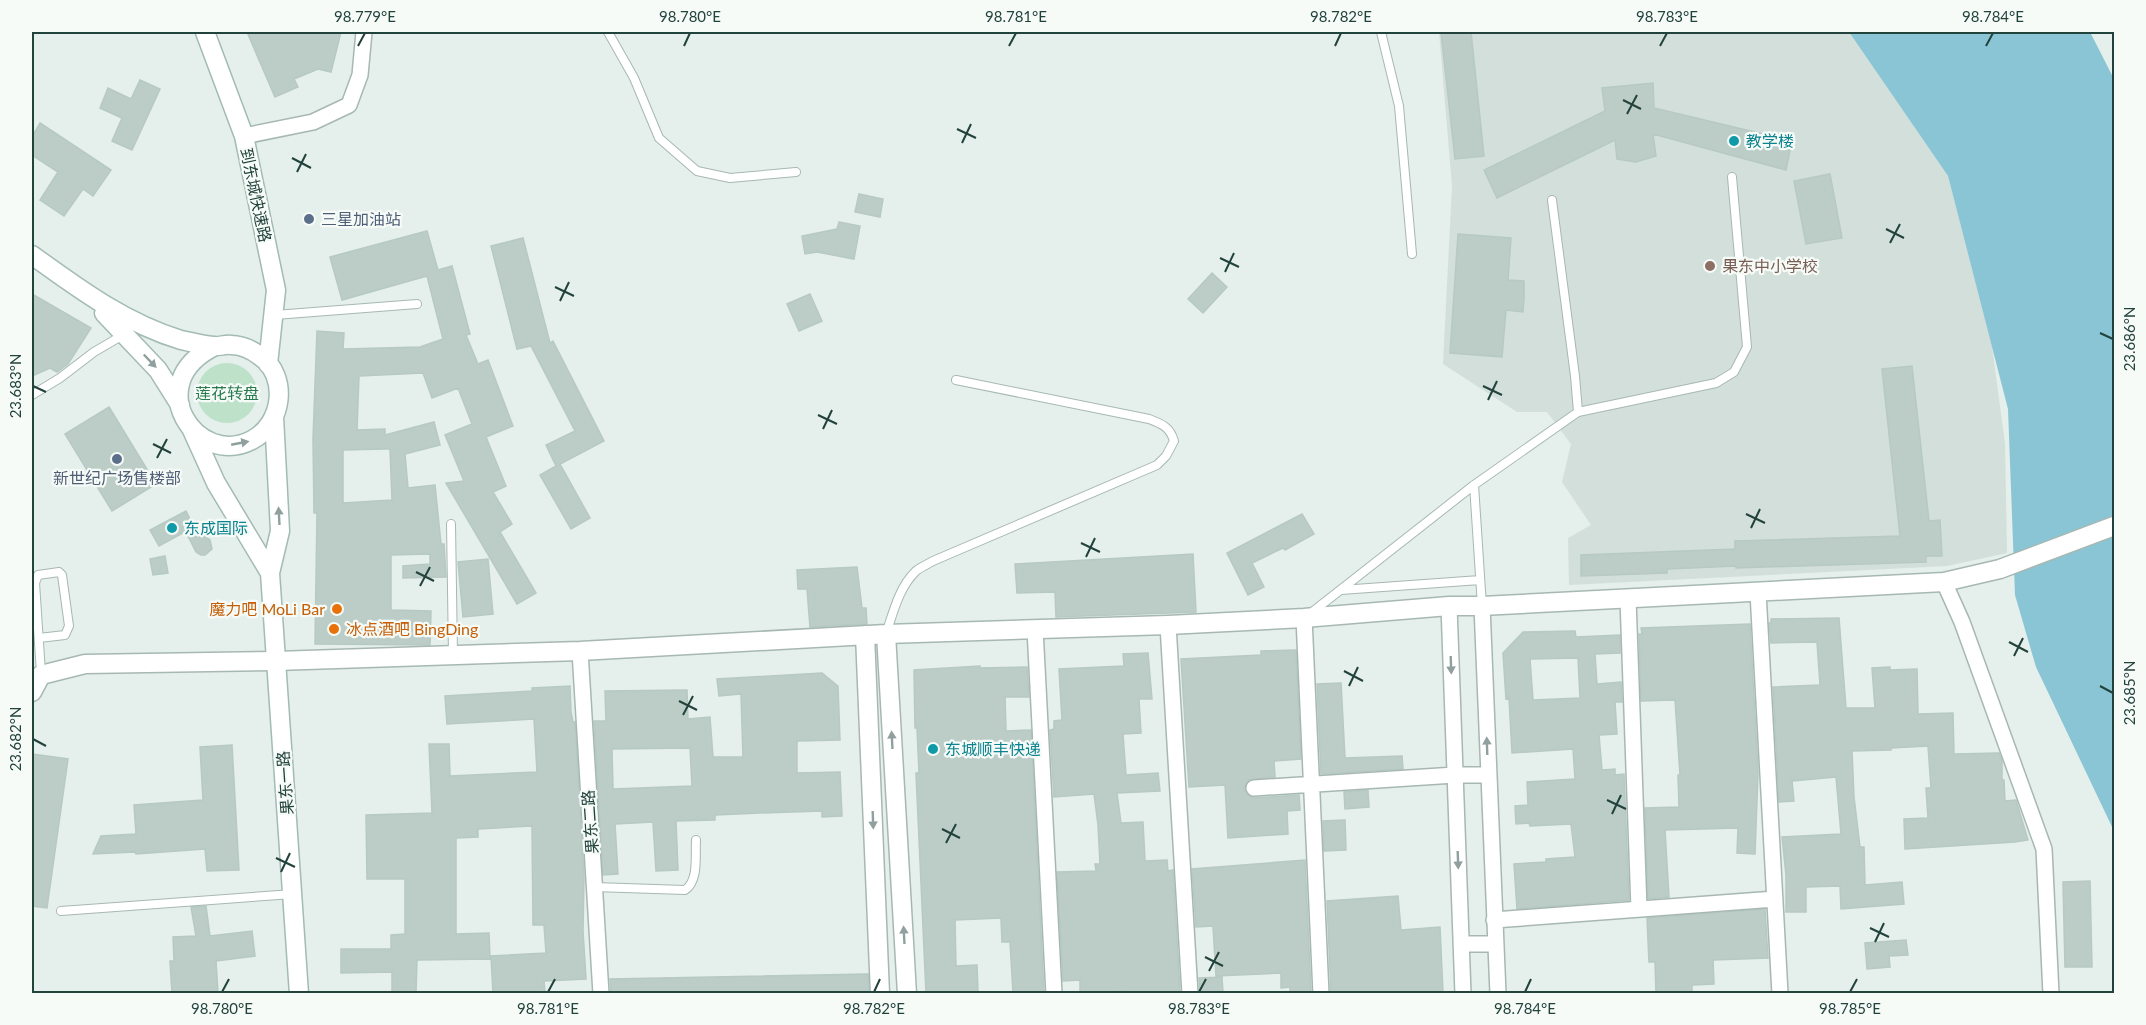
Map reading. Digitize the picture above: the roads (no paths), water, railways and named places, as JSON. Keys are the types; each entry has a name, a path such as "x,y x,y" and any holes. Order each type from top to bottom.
{"street":[{"name":"到东城快速路","path":"205,32 244,136 276,290 268,364"},
{"path":"244,136 312,122 349,105 360,75 364,32"},
{"path":"32,255 79,289 126,318 182,340 215,346 231,345 248,348 262,357 273,370 279,385 279,401 274,417 259,435 236,445 220,445 204,439 191,429"},
{"path":"79,289 158,370 180,405"},
{"path":"215,346 199,354 188,366 180,381 178,398 182,414 216,483 270,573"},
{"path":"270,573 280,531 274,417"},
{"path":"32,692 41,675 85,664 276,661 580,651 886,634 1168,625 1304,618 1449,606 1944,582 2000,569 2115,526"},
{"name":"果东一路","path":"270,573 299,993"},
{"path":"1944,582 1962,622 2044,849 2051,993"},
{"path":"1758,592 1780,993"},
{"path":"1628,598 1640,909"},
{"path":"1449,606 1463,993"},
{"path":"1482,606 1497,993"},
{"path":"1304,618 1321,993"},
{"path":"1168,625 1190,993"},
{"path":"1035,629 1054,993"},
{"path":"886,634 907,993"},
{"path":"865,635 880,993"},
{"name":"果东二路","path":"580,651 601,993"},
{"path":"1254,788 1455,775 1489,775"},
{"path":"1494,920 1775,898"},
{"path":"1461,944 1496,944"}],"lane":[{"path":"608,32 634,78 659,138 697,171 730,178 796,172"},
{"path":"1381,32 1399,106 1412,254"},
{"path":"1304,618 1474,485 1578,412 1716,383 1734,372 1746,347 1732,177"},
{"path":"1552,200 1578,412"},
{"path":"273,315 417,303"},
{"path":"32,395 40,388 60,378 94,352 125,334"},
{"path":"886,634 896,605 906,585 916,572 933,561 1157,465 1166,456 1174,441 1171,432 1162,424 1149,419 956,380"},
{"path":"1474,485 1482,606"},
{"path":"451,524 453,655"},
{"path":"39,638 65,635 69,626 62,575 59,572 38,575 35,579 41,675"},
{"path":"1340,590 1480,580"},
{"path":"594,887 685,890 694,878 696,840"},
{"path":"61,911 292,894"}],"water":[{"path":"1849,32 2090,32 2114,79 2114,831 2036,667 2015,595 2008,409 1948,176"}],"place":[{"name":"教学楼","path":"1734,141"},
{"name":"三星加油站","path":"309,219"},
{"name":"果东中小学校","path":"1710,266"},
{"name":"新世纪广场售楼部","path":"117,459"},
{"name":"东成国际","path":"172,528"},
{"name":"魔力吧 MoLi Bar","path":"337,609"},
{"name":"冰点酒吧 BingDing","path":"334,629"},
{"name":"东城顺丰快递","path":"933,749"}],"park label":[{"name":"莲花转盘","path":"227,393"}]}
